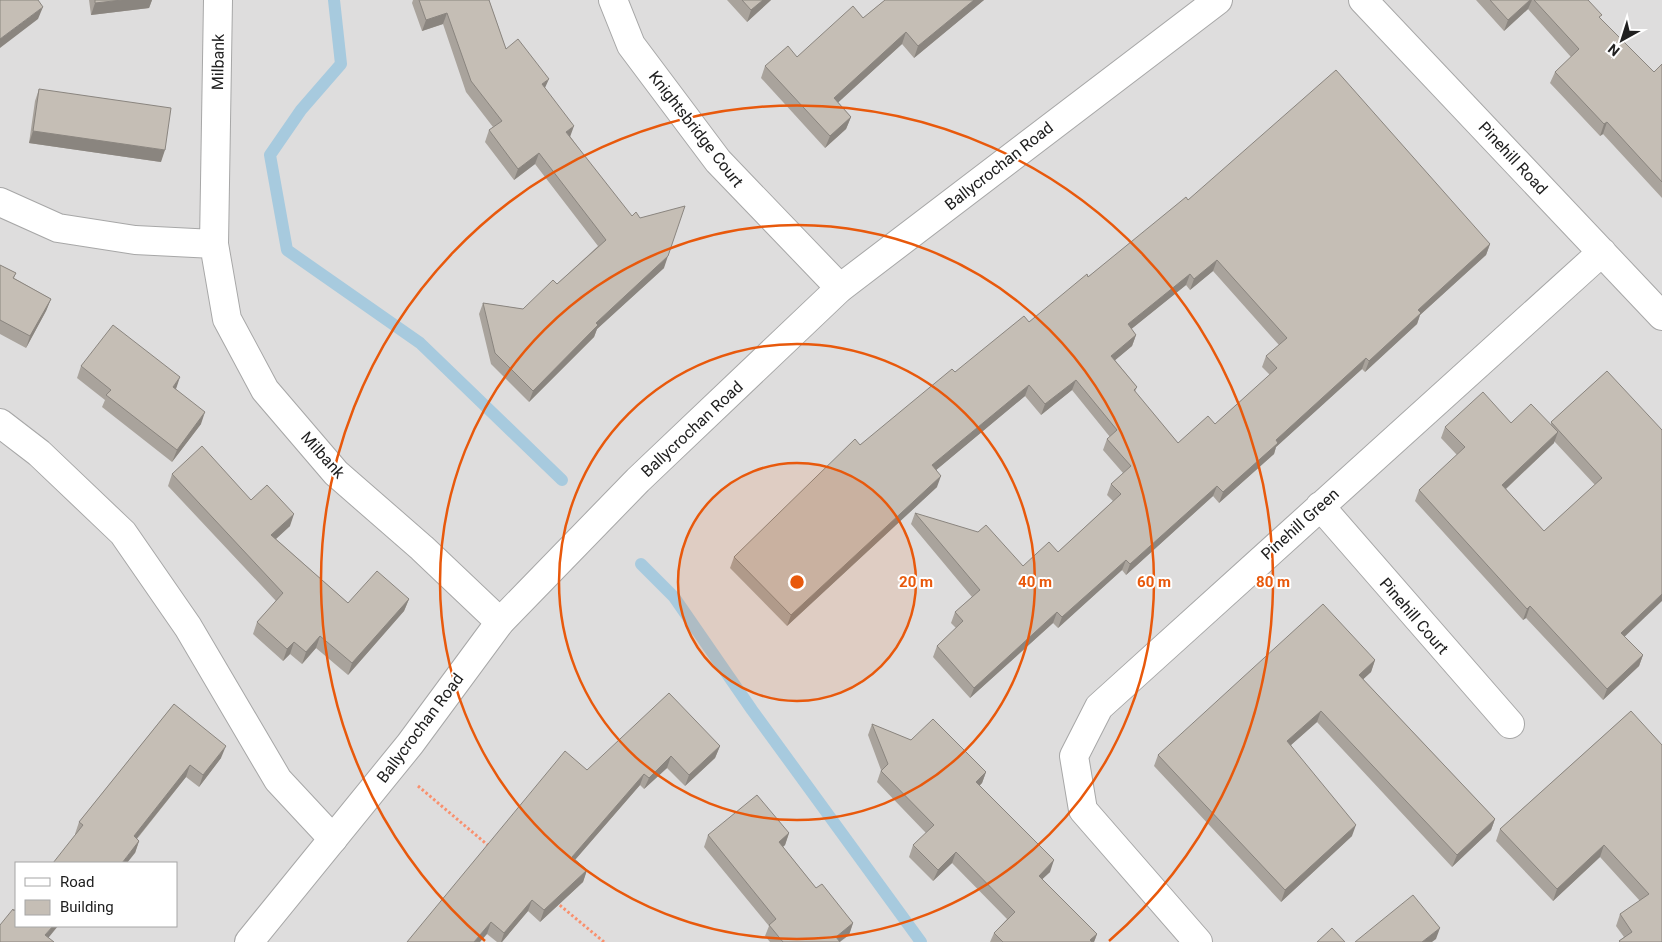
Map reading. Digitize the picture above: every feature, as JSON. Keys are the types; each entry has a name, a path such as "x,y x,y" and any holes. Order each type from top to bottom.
{"street":[{"name":"Milbank","path":"218,0 214,244 227,319 265,390 336,473 422,548 500,622"},
{"name":"Knightsbridge Court","path":"612,0 631,44 718,161 840,288"},
{"name":"Ballycrochan Road","path":"249,942 393,765 500,622 638,480 840,288 1218,0"},
{"name":"Pinehill Road","path":"1363,0 1662,316"},
{"path":"0,202 58,228 135,240 214,244"},
{"name":"Pinehill Green","path":"1198,942 1083,810 1074,756 1099,707 1602,252"},
{"path":"0,422 39,453 123,533 188,627 278,780 333,840"},
{"name":"Pinehill Court","path":"1320,506 1510,724"}],"path":[{"path":"393,765 491,847"},
{"path":"551,898 604,942"}],"shaded area":[{"path":"0,0 1662,0 1662,942 0,942"}],"building":[{"path":"0,0 38,0 43,7 0,39"},
{"path":"95,0 122,0 95,3"},
{"path":"419,0 489,0 506,49 518,39 549,79 542,84 574,126 566,132 632,216 636,212 640,218 685,206 668,256 596,323 598,325 533,391 495,353 483,303 523,309 553,280 557,284 606,240 539,153 518,169 489,130 502,121 471,81 447,13 426,20"},
{"path":"742,0 763,0 751,10"},
{"path":"885,0 974,0 918,46 906,32 834,98 851,117 830,136 765,66 788,46 797,57 853,6 863,18"},
{"path":"1490,0 1530,0 1508,20"},
{"path":"1534,0 1588,0 1602,15 1599,17 1654,72 1662,64 1662,182 1607,122 1604,124 1555,72 1579,49"},
{"path":"1336,70 1490,244 1418,310 1421,313 1369,361 1366,358 1276,440 1278,443 1223,492 1217,486 1130,564 1126,560 1062,617 1057,612 974,688 937,646 963,621 955,612 980,590 915,513 978,532 986,525 1023,566 1049,542 1058,552 1121,494 1111,484 1131,466 1107,439 1117,430 1076,380 1045,404 1029,385 932,465 941,476 791,615 734,557 855,439 860,445 952,369 955,372 1024,316 1029,322 1087,274 1088,277 1186,197 1188,200","holes":["1217,260 1287,338 1266,356 1277,368 1215,424 1208,416 1178,443 1134,390 1137,387 1111,356 1136,335 1128,324 1190,274 1194,279"]},
{"path":"39,89 171,108 165,150 33,131"},
{"path":"0,265 16,273 13,278 51,299 30,336 0,320"},
{"path":"113,325 180,377 173,387 205,412 177,450 106,395 111,390 81,366"},
{"path":"1607,371 1662,430 1662,594 1621,633 1643,655 1607,689 1530,606 1527,609 1419,490 1465,447 1445,427 1483,392 1511,423 1531,404 1558,432 1502,485 1544,531 1602,478 1551,422"},
{"path":"202,446 251,500 267,485 294,514 271,535 348,603 377,571 409,599 352,663 320,636 306,652 294,642 287,649 257,622 283,593 172,474"},
{"path":"1323,604 1375,660 1359,675 1495,819 1457,855 1321,711 1287,741 1356,825 1285,890 1158,755"},
{"path":"669,693 720,746 689,775 671,756 649,778 644,774 572,857 587,870 544,910 532,900 504,933 491,922 474,942 407,942 565,751 587,770"},
{"path":"174,704 226,746 203,775 190,765 134,836 139,841 123,862 54,862 83,825 79,822"},
{"path":"1631,711 1662,745 1662,942 1619,941 1632,932 1620,914 1649,894 1604,845 1557,889 1500,829"},
{"path":"933,719 986,772 976,782 1054,860 1039,876 1097,934 1090,940 1092,942 1003,942 994,933 1015,912 956,852 938,870 913,845 934,825 881,771 888,764 872,724 911,740"},
{"path":"757,795 789,833 779,842 816,888 822,884 853,923 836,937 840,942 783,942 769,925 776,919 708,835"},
{"path":"1413,895 1440,928 1422,942 1355,942"},
{"path":"13,909 14,911 15,910 15,927 52,927 45,935 54,942 0,942 0,925"},
{"path":"1332,928 1345,942 1317,942"}],"waterway":[{"path":"334,0 341,64 301,110 270,155 287,250 420,343 562,480"},
{"path":"641,564 674,597 752,710 921,942"}]}
